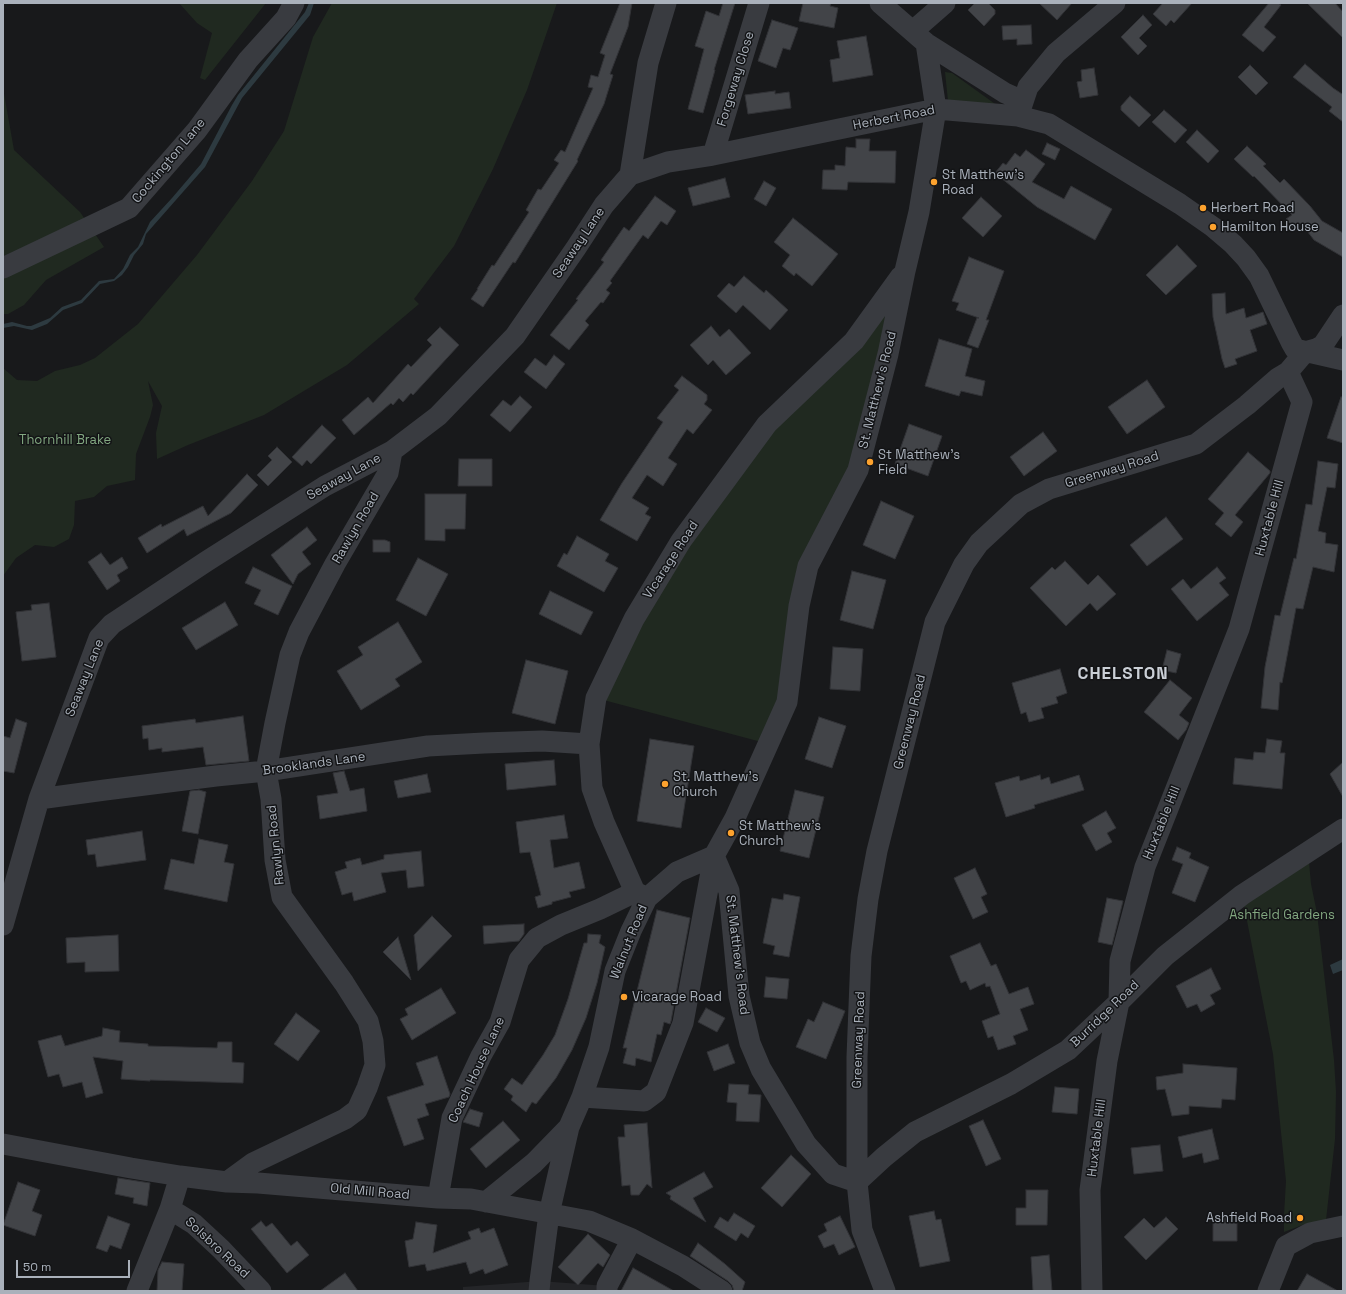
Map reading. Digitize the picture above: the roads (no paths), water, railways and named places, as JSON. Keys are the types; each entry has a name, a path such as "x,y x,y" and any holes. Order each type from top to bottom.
{"street":[{"name":"Cockington Lane","path":"3,268 129,208 197,130 248,60 286,18 294,3"},
{"path":"630,175 648,63 666,3"},
{"name":"Forgeway Close","path":"713,155 760,3"},
{"path":"880,3 920,37 1005,93 1021,108 1028,87 1056,53 1115,3"},
{"path":"920,37 945,3"},
{"name":"St. Matthew's Road","path":"857,1182 833,1174 806,1144 760,1069 750,1043 739,996 729,891 714,856 735,818 787,702 799,606 808,566 858,470 888,354 919,212 936,109 920,37"},
{"name":"Herbert Road","path":"630,175 668,162 713,155 936,109 1021,108 1050,124 1154,188 1212,227 1233,244 1246,258 1259,276 1295,349 1305,352"},
{"name":"Seaway Lane","path":"3,926 39,799 99,638 112,624 207,561 325,486 392,451 438,416 515,336 604,205 630,175"},
{"name":"Vicarage Road","path":"641,895 604,822 592,788 589,744 596,698 634,619 681,541 767,424 854,342 905,271"},
{"path":"1305,352 1316,349 1323,344 1343,315"},
{"path":"1305,352 1343,360"},
{"name":"Greenway Road","path":"885,1291 862,1230 857,1182 857,1057 861,956 868,899 877,851 935,622 964,564 979,543 1021,504 1049,489 1196,444 1248,405 1278,378 1288,372 1305,352"},
{"name":"Huxtable Hill","path":"1092,1291 1090,1190 1106,1066 1119,1002 1120,961 1144,867 1240,629 1302,402 1288,372"},
{"name":"Rawlyn Road","path":"227,1182 253,1163 345,1119 357,1110 375,1065 373,1041 368,1021 344,983 282,897 275,860 271,798 266,771 289,662 299,632 335,564 388,473 392,451"},
{"name":"Brooklands Lane","path":"39,799 266,771 428,746 484,742 542,741 589,744"},
{"name":"Burridge Road","path":"857,1182 884,1157 915,1132 1011,1084 1068,1050 1165,956 1242,895 1343,829"},
{"path":"582,1097 644,1101 656,1092 683,1023 714,856"},
{"name":"Walnut Road","path":"540,1291 549,1214 569,1127 582,1097 599,1047 615,971 631,931 641,895 677,872 714,856"},
{"name":"Coach House Lane","path":"438,1198 452,1118 481,1056 500,1022 520,960 527,949 536,938 561,925 600,909 641,895"},
{"name":"Walnut Road","path":"486,1202 534,1163 569,1127"},
{"name":"Old Mill Road","path":"3,1144 180,1176 227,1182 258,1183 438,1198 471,1199 589,1221 632,1239 683,1266 722,1291"},
{"path":"137,1291 170,1209 180,1176"},
{"name":"Solsbro Road","path":"170,1209 194,1224 261,1291"},
{"path":"1268,1291 1286,1246 1310,1233 1343,1226"},
{"path":"607,1291 607,1286 632,1239"}],"place":[{"name":"St Matthew's Road","path":"934,182"},
{"name":"Herbert Road","path":"1203,208"},
{"name":"Hamilton House","path":"1213,227"},
{"name":"St Matthew's Field","path":"870,462"},
{"name":"St. Matthew's Church","path":"665,784"},
{"name":"St Matthew's Church","path":"731,833"},
{"name":"Vicarage Road","path":"624,997"},
{"name":"Ashfield Road","path":"1300,1218"}],"district":[{"name":"CHELSTON","path":"1123,674"}],"park label":[{"name":"Thornhill Brake","path":"65,440"},
{"name":"Ashfield Gardens","path":"1282,915"}]}
